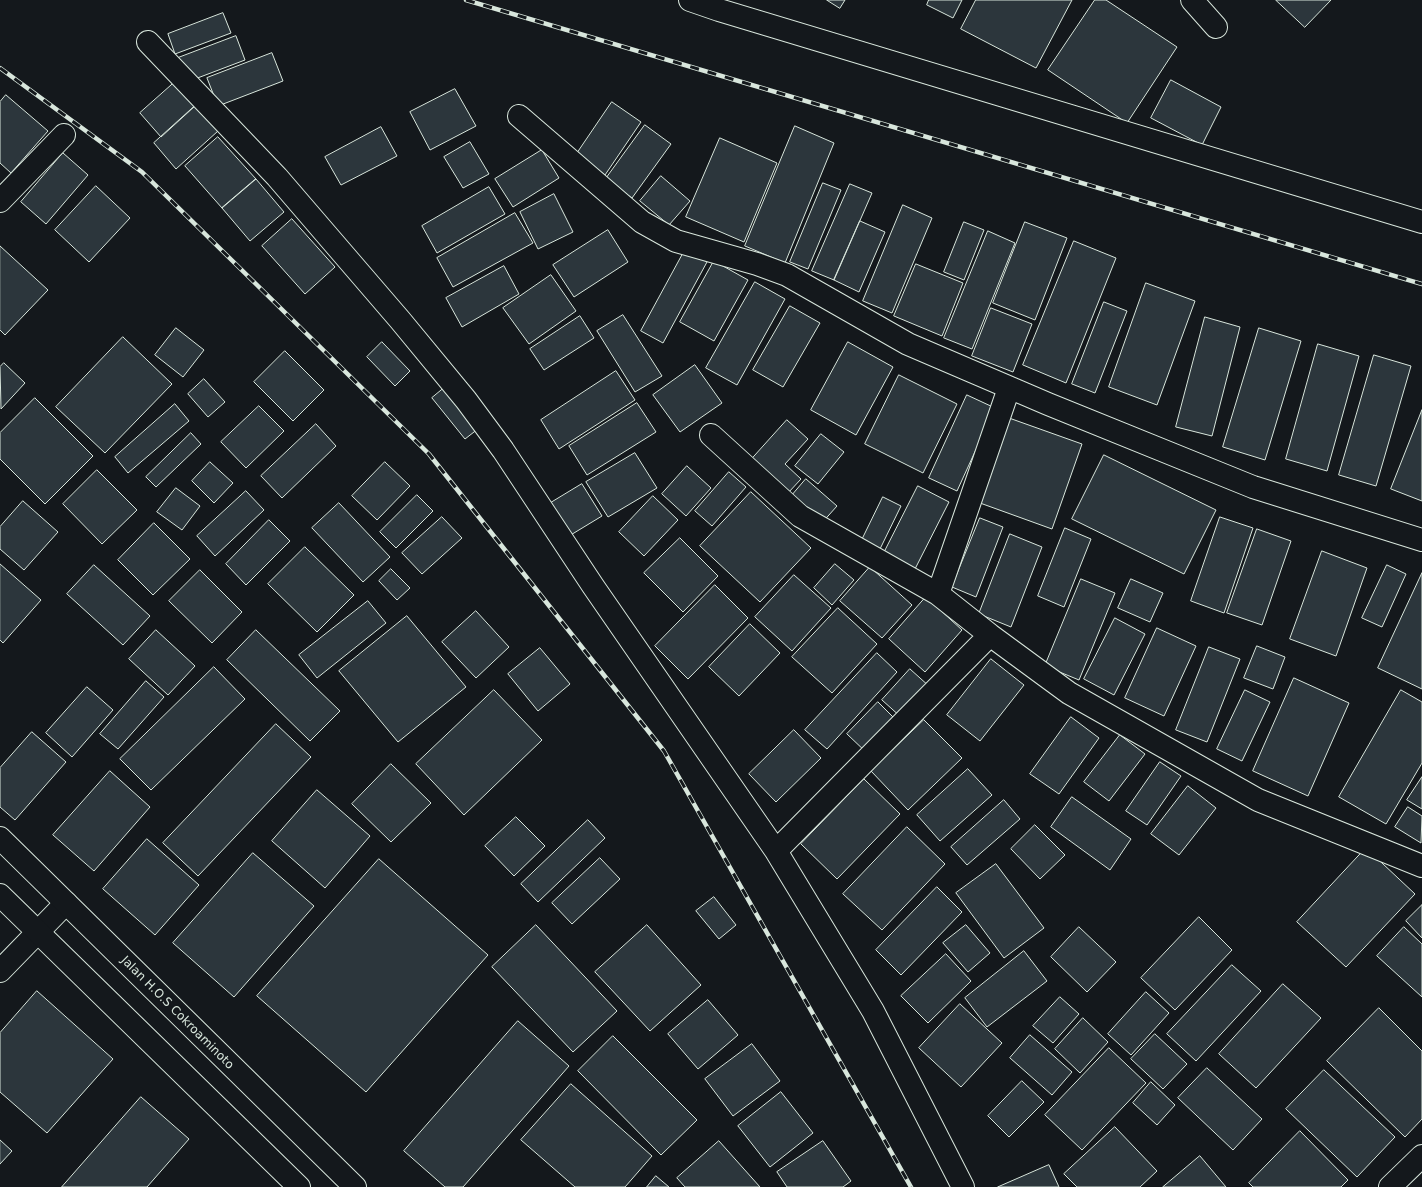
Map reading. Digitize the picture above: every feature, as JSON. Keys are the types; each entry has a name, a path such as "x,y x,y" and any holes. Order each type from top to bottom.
{"street":[{"path":"690,0 1422,222"},
{"path":"1192,0 1216,27"},
{"path":"148,42 277,177 400,320 466,400 503,450 593,586 776,851 873,1011 963,1187"},
{"path":"519,116 642,222 676,241 757,264 787,275 908,344 1009,388 1253,487 1422,540"},
{"path":"3,192 64,135"},
{"path":"938,594 1009,388"},
{"path":"711,435 800,516 938,594 990,635 1069,693 1258,800 1422,866"},
{"path":"776,851 990,635"},
{"name":"Jalan H.O.S Cokroaminoto","path":"0,838 355,1187"},
{"path":"0,895 299,1187"},
{"path":"0,971 66,903"},
{"path":"1390,1187 1422,1156"}],"building":[{"path":"827,0 845,0 840,8"},
{"path":"929,0 962,0 953,18 927,5"},
{"path":"976,0 1072,0 1036,68 961,29"},
{"path":"1095,0 1106,0 1177,47 1127,123 1048,70"},
{"path":"1276,0 1331,0 1305,27"},
{"path":"223,13 231,33 175,54 168,34"},
{"path":"236,36 245,60 187,82 178,58"},
{"path":"272,53 283,81 218,106 207,78"},
{"path":"1171,80 1221,107 1202,145 1151,118"},
{"path":"175,82 195,106 161,137 140,113"},
{"path":"455,89 476,126 430,150 410,112"},
{"path":"6,95 48,131 11,173 0,163 0,102"},
{"path":"612,102 641,122 605,175 576,155"},
{"path":"195,106 218,131 176,169 154,143"},
{"path":"645,125 671,144 632,198 605,180"},
{"path":"795,126 834,143 785,263 745,246"},
{"path":"381,127 397,156 341,185 325,157"},
{"path":"218,137 256,179 222,208 185,166"},
{"path":"720,138 777,163 744,242 686,217"},
{"path":"470,142 489,174 463,188 444,157"},
{"path":"542,150 559,178 513,207 495,179"},
{"path":"63,153 88,175 46,224 21,202"},
{"path":"661,176 690,201 669,225 640,201"},
{"path":"256,179 284,212 250,241 222,208"},
{"path":"823,183 841,190 808,269 790,262"},
{"path":"850,184 872,193 834,280 812,271"},
{"path":"96,186 130,218 89,262 55,230"},
{"path":"489,187 505,214 437,253 422,226"},
{"path":"554,194 573,232 538,249 520,212"},
{"path":"903,205 932,218 892,313 863,301"},
{"path":"515,213 533,243 453,287 437,258"},
{"path":"292,219 335,267 305,294 262,246"},
{"path":"860,221 885,232 859,292 834,280"},
{"path":"964,222 984,230 964,280 944,272"},
{"path":"1025,222 1067,238 1035,320 993,303"},
{"path":"608,230 628,262 574,297 553,265"},
{"path":"988,231 1015,243 972,349 944,338"},
{"path":"1074,241 1116,258 1066,383 1023,365"},
{"path":"0,246 48,290 5,335 0,330"},
{"path":"685,250 707,262 663,343 641,331"},
{"path":"714,261 748,280 714,341 680,322"},
{"path":"916,264 963,283 942,336 894,316"},
{"path":"504,266 519,294 462,327 446,298"},
{"path":"551,275 576,311 529,344 503,308"},
{"path":"755,282 785,299 737,385 706,368"},
{"path":"1146,283 1195,301 1157,405 1109,387"},
{"path":"1104,302 1127,311 1095,393 1072,384"},
{"path":"790,306 820,323 783,387 753,370"},
{"path":"991,308 1032,324 1013,372 972,356"},
{"path":"623,315 662,376 635,392 597,331"},
{"path":"580,316 594,338 544,370 530,349"},
{"path":"1205,317 1240,327 1212,436 1176,427"},
{"path":"176,328 204,350 183,377 155,355"},
{"path":"1259,328 1301,341 1265,460 1223,447"},
{"path":"123,337 172,384 105,453 56,407"},
{"path":"382,342 410,371 395,386 367,357"},
{"path":"848,342 893,367 856,435 811,410"},
{"path":"1318,344 1359,356 1327,471 1286,459"},
{"path":"285,351 324,390 293,421 254,382"},
{"path":"1374,355 1411,366 1376,486 1339,475"},
{"path":"4,363 25,383 1,409 0,367"},
{"path":"695,365 722,403 680,432 653,395"},
{"path":"616,371 635,400 559,449 541,420"},
{"path":"899,375 957,404 923,473 865,444"},
{"path":"204,379 225,402 208,417 188,394"},
{"path":"449,384 483,425 465,439 432,398"},
{"path":"967,395 995,408 957,491 929,478"},
{"path":"35,398 93,456 45,504 0,459 0,433"},
{"path":"637,403 656,432 587,475 569,446"},
{"path":"175,404 189,421 128,473 115,457"},
{"path":"259,406 284,431 246,468 221,442"},
{"path":"1422,410 1422,501 1391,489"},
{"path":"1009,418 1082,444 1052,529 980,503"},
{"path":"787,420 808,439 785,464 801,479 788,493 751,460"},
{"path":"316,424 336,446 282,498 261,476"},
{"path":"191,433 201,444 156,487 146,477"},
{"path":"821,434 844,452 818,484 795,466"},
{"path":"635,453 657,488 608,517 586,482"},
{"path":"1104,455 1216,510 1184,574 1072,519"},
{"path":"210,462 233,483 214,503 192,481"},
{"path":"385,462 410,486 377,520 352,496"},
{"path":"687,466 711,488 686,516 662,494"},
{"path":"97,470 137,510 102,544 63,504"},
{"path":"729,472 746,487 712,526 695,511"},
{"path":"806,479 837,506 820,525 789,499"},
{"path":"582,484 602,516 569,536 549,504"},
{"path":"918,486 949,502 915,569 884,553"},
{"path":"176,488 200,506 182,530 157,512"},
{"path":"246,491 264,510 215,556 197,536"},
{"path":"751,492 811,548 760,602 700,546"},
{"path":"417,495 433,511 396,548 380,532"},
{"path":"653,496 678,520 644,556 619,532"},
{"path":"883,497 901,506 880,549 862,540"},
{"path":"23,501 58,532 24,570 0,549 0,527"},
{"path":"339,503 390,557 363,582 312,528"},
{"path":"442,517 462,538 422,574 402,553"},
{"path":"1220,517 1253,528 1224,613 1191,601"},
{"path":"980,518 1003,527 976,597 952,587"},
{"path":"269,520 290,541 246,585 226,564"},
{"path":"154,523 190,559 153,595 118,560"},
{"path":"1065,528 1091,539 1064,607 1038,596"},
{"path":"1257,529 1291,541 1262,625 1227,613"},
{"path":"1010,534 1042,547 1011,627 979,614"},
{"path":"680,538 718,576 683,612 644,573"},
{"path":"305,547 354,595 317,632 268,584"},
{"path":"1322,551 1367,568 1336,656 1290,639"},
{"path":"0,564 41,600 3,643 0,640"},
{"path":"835,564 854,580 832,605 814,588"},
{"path":"94,565 150,616 123,645 67,594"},
{"path":"1387,565 1406,574 1382,627 1362,618"},
{"path":"870,567 912,605 882,638 840,601"},
{"path":"391,569 410,588 397,600 379,581"},
{"path":"200,570 242,612 212,643 169,601"},
{"path":"1422,573 1422,689 1378,668"},
{"path":"794,575 831,608 792,651 755,617"},
{"path":"1081,579 1115,593 1079,680 1045,666"},
{"path":"1131,579 1163,593 1150,622 1118,608"},
{"path":"715,585 748,618 688,679 655,646"},
{"path":"926,597 962,630 925,672 889,639"},
{"path":"368,601 386,623 317,678 299,655"},
{"path":"838,608 877,644 832,693 792,657"},
{"path":"476,611 509,647 476,678 442,642"},
{"path":"407,616 466,687 398,742 339,671"},
{"path":"1115,618 1145,634 1114,695 1084,679"},
{"path":"750,624 780,653 739,696 709,667"},
{"path":"1157,628 1196,646 1164,716 1125,698"},
{"path":"156,630 195,666 168,695 129,659"},
{"path":"256,630 340,711 310,741 227,660"},
{"path":"1257,646 1285,657 1273,689 1244,678"},
{"path":"1209,647 1240,659 1207,742 1176,730"},
{"path":"540,648 570,684 538,711 508,674"},
{"path":"877,653 897,672 827,749 805,730"},
{"path":"991,659 1024,685 980,741 947,715"},
{"path":"214,667 245,699 151,790 120,759"},
{"path":"910,669 930,687 902,718 882,700"},
{"path":"1294,678 1349,703 1308,796 1253,771"},
{"path":"146,681 164,697 118,749 100,734"},
{"path":"87,687 113,710 72,757 46,733"},
{"path":"494,690 542,740 464,815 416,764"},
{"path":"1245,690 1270,702 1242,761 1217,749"},
{"path":"1401,690 1422,702 1422,763 1386,824 1339,797"},
{"path":"878,702 898,722 868,754 847,734"},
{"path":"1071,717 1099,738 1059,794 1030,774"},
{"path":"924,720 962,758 908,810 871,771"},
{"path":"276,724 311,757 198,876 163,843"},
{"path":"794,730 821,758 776,802 749,774"},
{"path":"32,732 66,762 15,820 0,807 0,768"},
{"path":"1120,735 1145,754 1109,801 1084,782"},
{"path":"1160,762 1181,776 1147,825 1126,811"},
{"path":"391,764 431,803 391,842 352,804"},
{"path":"968,769 992,795 940,841 917,815"},
{"path":"110,771 150,807 94,871 53,835"},
{"path":"1422,777 1422,809 1407,800"},
{"path":"864,779 900,814 837,879 801,844"},
{"path":"1188,786 1216,808 1179,855 1151,834"},
{"path":"317,790 370,836 325,888 272,841"},
{"path":"1072,797 1131,839 1110,870 1051,827"},
{"path":"1004,800 1020,819 967,865 951,847"},
{"path":"1408,807 1422,816 1421,843 1395,827"},
{"path":"516,817 545,846 514,876 485,846"},
{"path":"588,820 605,838 538,902 521,884"},
{"path":"1035,825 1065,855 1040,879 1011,849"},
{"path":"907,827 945,864 882,930 843,894"},
{"path":"147,839 199,885 155,935 103,889"},
{"path":"1366,848 1415,894 1346,967 1297,922"},
{"path":"253,853 314,906 234,997 173,943"},
{"path":"600,858 620,879 572,924 552,903"},
{"path":"379,859 488,955 366,1092 257,996"},
{"path":"996,864 1044,928 1004,958 956,893"},
{"path":"937,887 962,912 901,975 876,950"},
{"path":"714,897 736,925 719,939 696,911"},
{"path":"1422,905 1422,938 1406,921"},
{"path":"1199,917 1232,950 1175,1010 1141,978"},
{"path":"536,925 617,1011 573,1052 492,967"},
{"path":"647,925 701,985 650,1031 595,972"},
{"path":"966,925 990,953 968,972 943,943"},
{"path":"1079,927 1116,962 1087,992 1051,957"},
{"path":"1404,927 1422,944 1422,997 1377,956"},
{"path":"1024,951 1047,981 987,1027 965,998"},
{"path":"946,954 971,981 928,1023 901,996"},
{"path":"1232,965 1261,991 1196,1061 1167,1034"},
{"path":"1283,984 1321,1018 1256,1088 1219,1054"},
{"path":"37,991 113,1059 47,1133 0,1092 0,1033"},
{"path":"1146,992 1169,1013 1131,1055 1108,1034"},
{"path":"1060,997 1079,1014 1053,1043 1033,1026"},
{"path":"708,1000 738,1035 698,1069 668,1034"},
{"path":"960,1004 1002,1043 961,1087 919,1048"},
{"path":"1379,1008 1422,1051 1422,1119 1405,1137 1327,1061"},
{"path":"1083,1018 1108,1042 1080,1073 1055,1049"},
{"path":"518,1021 569,1066 463,1187 445,1187 404,1151"},
{"path":"1155,1034 1187,1064 1163,1089 1131,1059"},
{"path":"1030,1035 1072,1072 1052,1095 1010,1058"},
{"path":"613,1036 697,1120 661,1155 578,1071"},
{"path":"752,1044 780,1081 733,1116 705,1079"},
{"path":"1109,1048 1146,1083 1082,1150 1045,1115"},
{"path":"1207,1068 1262,1119 1233,1150 1178,1098"},
{"path":"1324,1070 1395,1137 1357,1177 1286,1109"},
{"path":"1022,1081 1044,1102 1009,1137 988,1116"},
{"path":"1151,1082 1175,1105 1157,1125 1133,1103"},
{"path":"571,1084 652,1156 625,1187 575,1187 521,1140"},
{"path":"781,1092 813,1133 770,1167 738,1126"},
{"path":"141,1097 189,1139 147,1187 62,1187"},
{"path":"1115,1127 1157,1171 1140,1187 1077,1187 1064,1174"},
{"path":"1300,1131 1348,1180 1341,1187 1253,1187 1249,1183"},
{"path":"0,1140 12,1151 0,1164"},
{"path":"719,1141 760,1187 685,1187 677,1178"},
{"path":"823,1141 851,1181 843,1187 787,1187 777,1172"},
{"path":"1200,1156 1226,1187 1163,1187"},
{"path":"1049,1165 1059,1187 998,1187"},
{"path":"656,1176 669,1187 647,1187"}],"railway":[{"path":"466,0 1422,284"},
{"path":"0,68 142,172 429,454 664,751 911,1187"}]}
